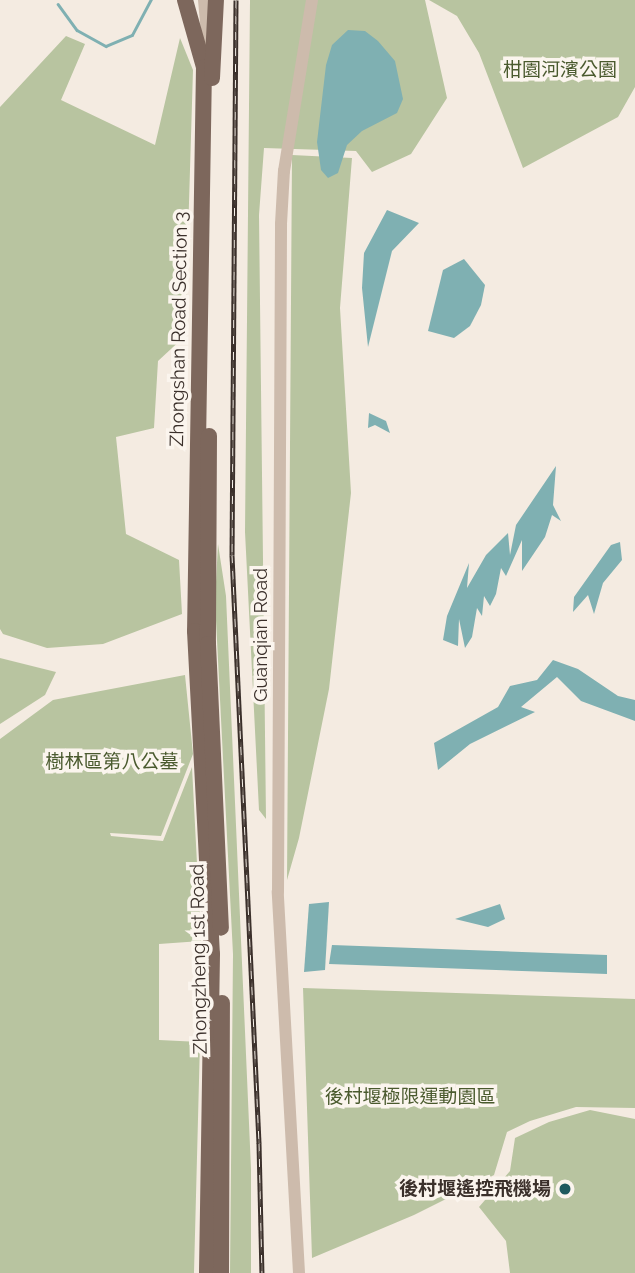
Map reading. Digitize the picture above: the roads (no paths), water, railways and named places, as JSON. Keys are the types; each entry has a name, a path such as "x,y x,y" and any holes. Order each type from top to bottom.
{"main road":[{"name":"Zhongshan Road Section 3","path":"185,0 208,64 208,644"},
{"name":"Zhongshan Road Section 3","path":"195,660 208,64 216,0"},
{"name":"Zhongzheng 1st Road","path":"208,644 222,943 221,1273"},
{"name":"Zhongzheng 1st Road","path":"195,660 212,954 207,1273"}],"street":[{"path":"204,0 208,64"},
{"name":"Guanqian Road","path":"299,1273 278,891 281,224 284,171 312,0"}],"water":[{"path":"348,30 365,31 378,41 395,61 403,99 397,113 362,131 347,145 338,173 328,178 321,170 317,142 326,65 332,45"},
{"path":"387,210 419,223 392,251 368,347 362,288 364,253"},
{"path":"464,259 485,285 481,305 470,326 454,338 428,331 443,270"},
{"path":"369,413 386,421 390,433 375,425 368,428"},
{"path":"556,466 553,505 561,521 552,515 545,537 522,571 522,540 506,576 501,568 496,594 490,606 484,596 482,616 477,608 472,637 465,648 459,619 458,646 443,640 447,616 469,563 467,588 486,555 508,533 510,555 516,525"},
{"path":"620,542 622,560 603,583 594,614 588,595 573,612 574,597 611,545"},
{"path":"553,660 578,669 618,696 635,700 635,721 581,701 557,677 521,707 535,712 470,744 438,770 434,743 498,707 510,686 537,680"},
{"path":"329,902 325,970 304,972 309,904"},
{"path":"500,904 505,919 488,927 455,919"},
{"path":"332,945 607,955 607,974 329,964"}],"waterway":[{"path":"58,4 77,30 106,46 132,35 151,0"}],"railway":[{"path":"236,0 232,555 259,1143 262,1273"}],"place":[{"name":"後村堰遙控飛機場","path":"565,1189"}],"park label":[{"name":"柑園河濱公園","path":"560,70"},
{"name":"樹林區第八公墓","path":"112,762"},
{"name":"後村堰極限運動園區","path":"410,1097"}]}
